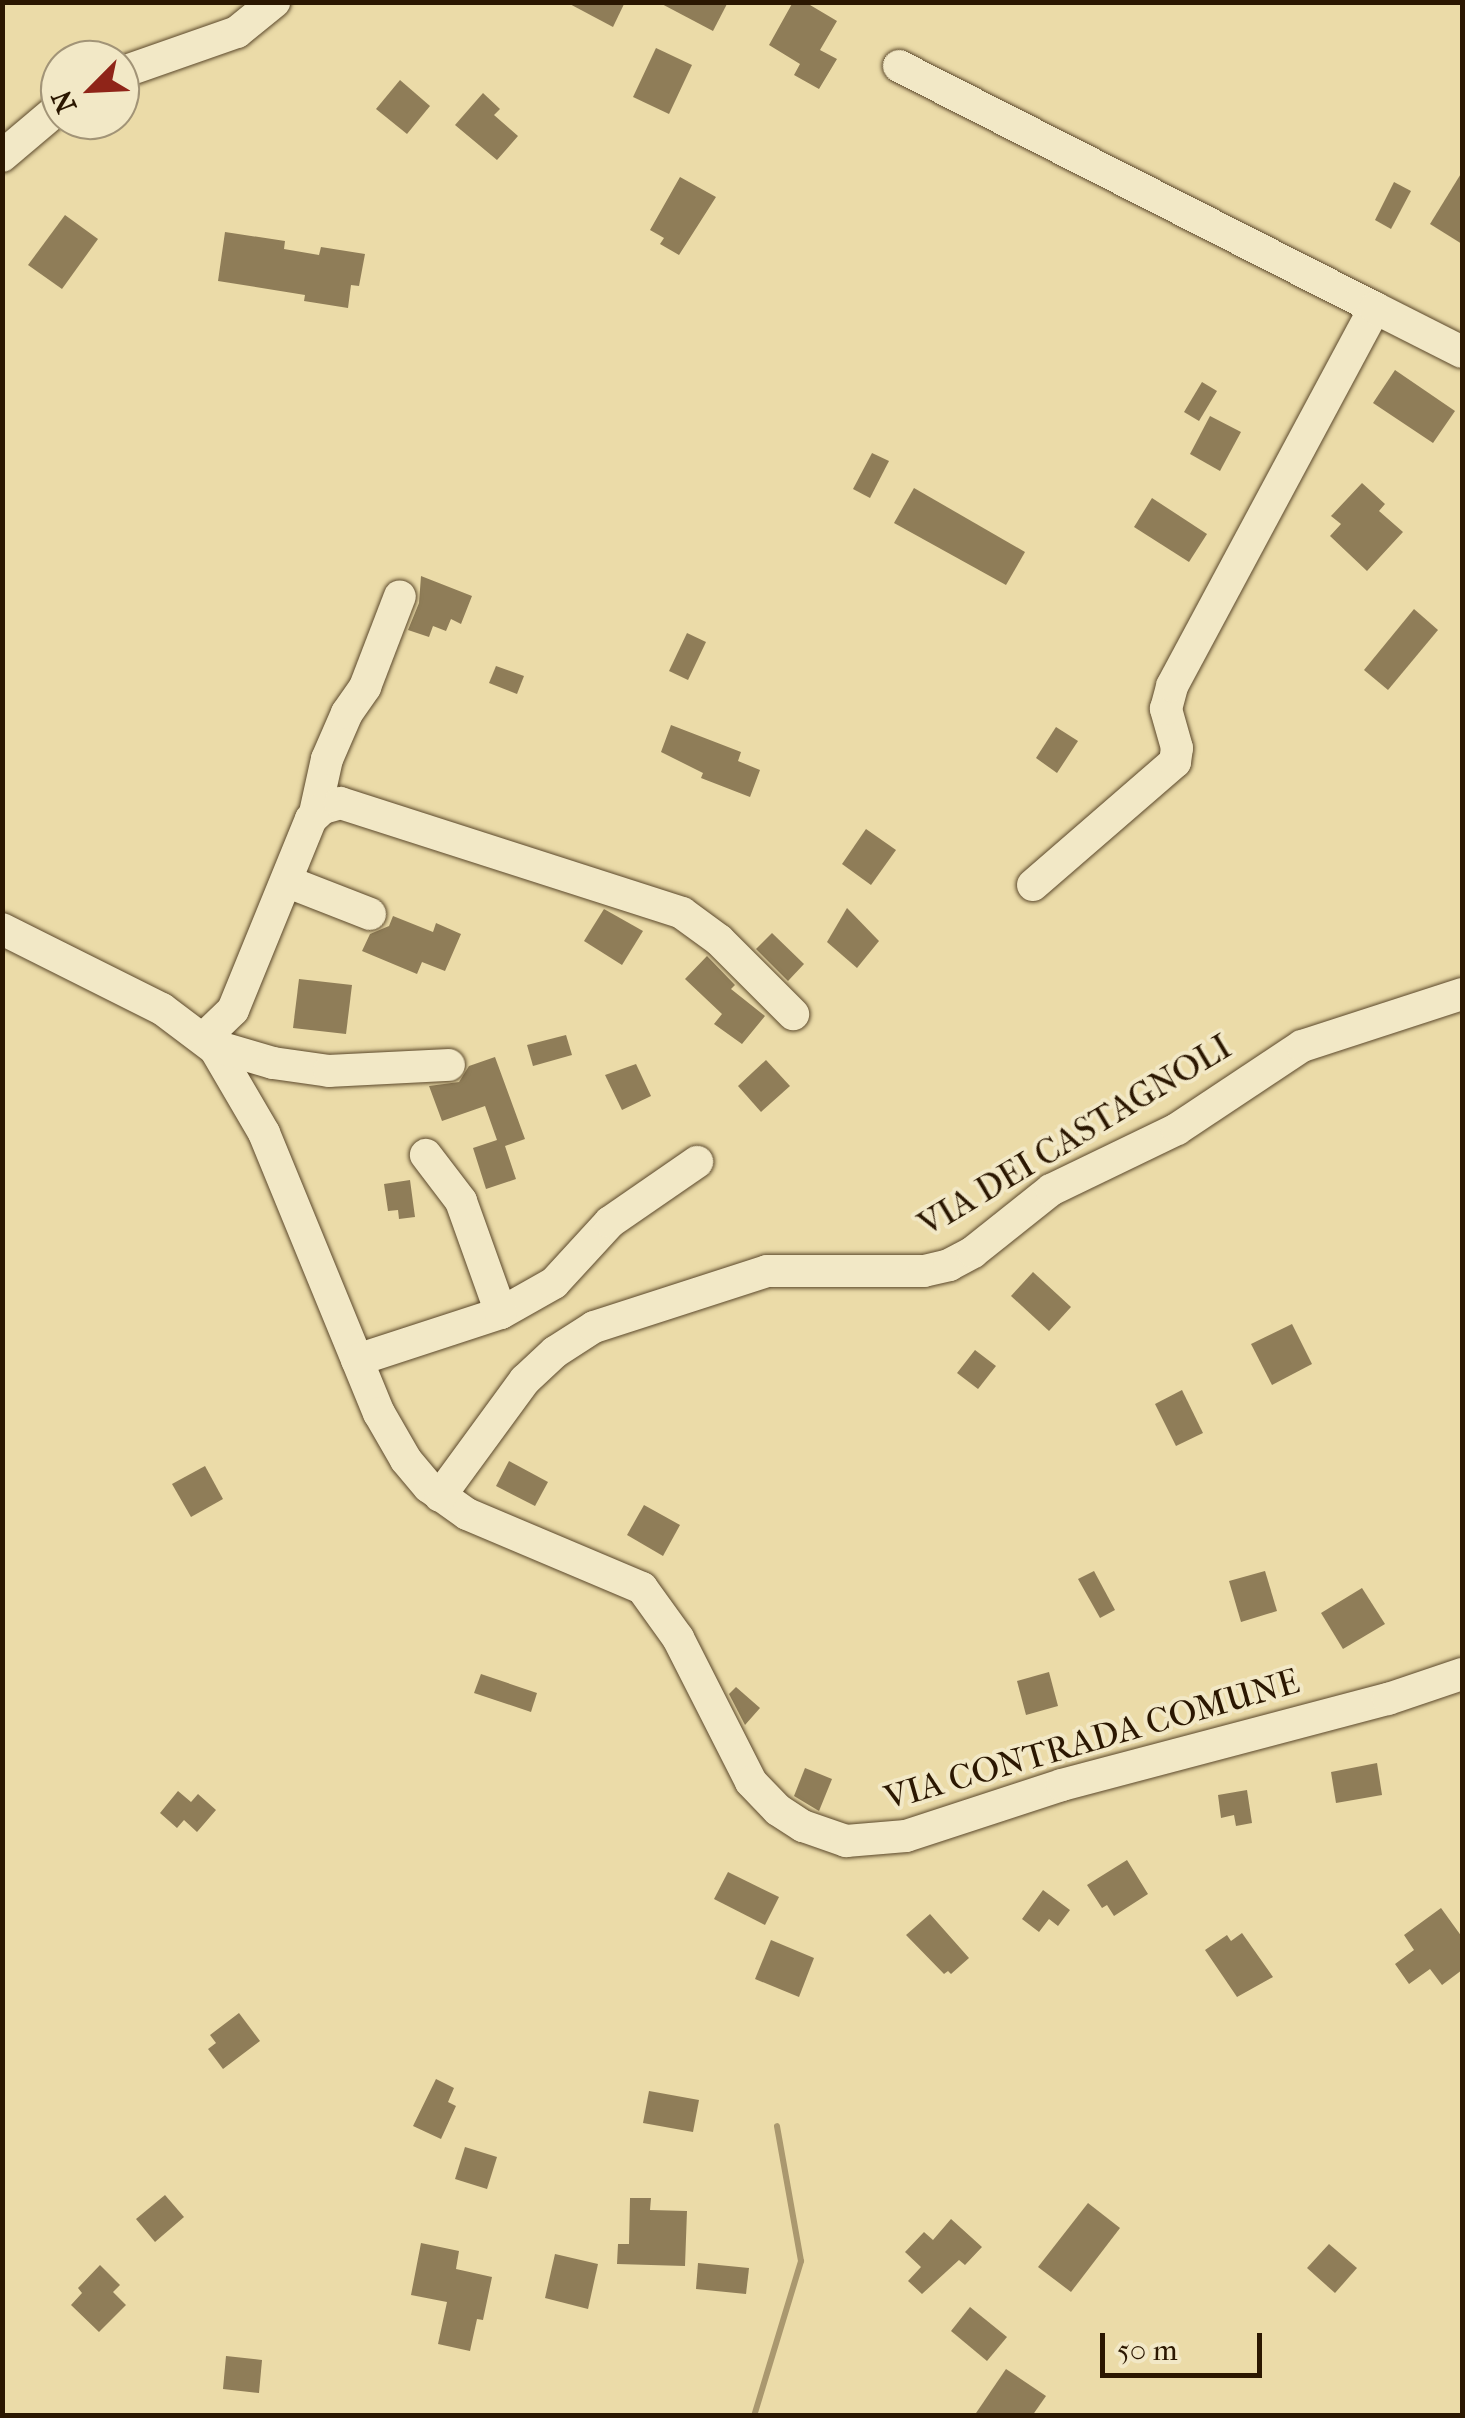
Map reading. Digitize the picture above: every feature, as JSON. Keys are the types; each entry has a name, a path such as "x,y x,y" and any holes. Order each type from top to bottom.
{"street":[{"path":"140,66 236,32 274,2"},
{"path":"898,66 1462,352"},
{"path":"2,156 40,124"},
{"path":"1033,886 1176,762 1178,748 1166,709 1172,686 1375,308"},
{"path":"400,596 365,687 346,713 321,776 315,814 233,1010 208,1042 273,1063 329,1072 449,1065"},
{"path":"315,814 331,804 347,803 682,914 718,940 793,1014"},
{"path":"288,882 370,914"},
{"name":"VIA CONTRADA COMUNE","path":"3,930 162,1009 208,1042 232,1073 264,1133 392,1440 440,1496 481,1521 642,1588 678,1638 758,1790 794,1821 835,1839 866,1842 906,1836 1074,1782 1388,1699 1462,1674"},
{"name":"VIA DEI CASTAGNOLI","path":"440,1496 524,1380 555,1352 594,1327 767,1271 924,1271 949,1265 973,1252 1051,1190 1177,1128 1302,1046 1460,1003"},
{"path":"426,1155 461,1202 502,1313"},
{"path":"357,1360 502,1313 554,1283 610,1222 697,1162"}],"building":[{"path":"566,2 625,2 613,27"},
{"path":"658,2 728,2 713,31"},
{"path":"793,2 805,2 837,21 820,50 837,59 819,89 794,75 800,64 769,45"},
{"path":"656,48 692,65 669,114 633,97"},
{"path":"400,80 430,106 407,134 376,109"},
{"path":"483,93 500,109 494,115 518,136 497,160 455,125"},
{"path":"1462,172 1462,244 1430,224"},
{"path":"680,177 716,197 679,255 660,244 664,238 650,230"},
{"path":"1394,182 1411,191 1391,229 1375,220"},
{"path":"65,215 98,239 62,289 28,265"},
{"path":"225,232 285,241 284,249 319,255 321,247 365,254 359,286 351,285 348,308 304,301 305,295 218,281"},
{"path":"1395,370 1455,411 1433,443 1373,403"},
{"path":"1202,382 1217,391 1199,421 1184,412"},
{"path":"1210,416 1241,432 1220,471 1190,454"},
{"path":"872,453 889,461 870,498 853,489"},
{"path":"1362,483 1385,504 1379,511 1403,532 1367,571 1330,536 1341,524 1331,516"},
{"path":"914,488 1025,552 1006,585 894,523"},
{"path":"1152,498 1207,534 1189,562 1134,527"},
{"path":"421,576 472,596 461,624 451,619 446,631 433,626 429,637 408,630 419,603"},
{"path":"1414,609 1438,630 1388,690 1364,670"},
{"path":"687,633 706,642 688,680 669,671"},
{"path":"496,666 524,676 517,694 489,683"},
{"path":"671,725 741,752 738,761 760,770 750,797 701,778 703,773 661,752"},
{"path":"1056,727 1078,741 1057,773 1036,758"},
{"path":"866,829 896,850 871,885 842,864"},
{"path":"847,908 879,941 857,968 827,942"},
{"path":"604,909 643,931 622,965 584,941"},
{"path":"393,916 433,932 436,923 461,934 445,971 422,962 417,974 362,951 370,934 389,926"},
{"path":"772,933 804,964 788,981 756,949"},
{"path":"707,956 735,985 731,989 765,1016 742,1044 714,1024 722,1014 685,979"},
{"path":"299,979 352,985 346,1034 293,1028"},
{"path":"566,1035 572,1055 533,1066 527,1045"},
{"path":"495,1057 525,1139 505,1146 516,1179 486,1189 473,1148 497,1140 485,1106 442,1121 429,1086 459,1082 469,1066"},
{"path":"766,1060 790,1086 761,1112 738,1086"},
{"path":"636,1064 651,1096 622,1110 605,1075"},
{"path":"410,1180 415,1217 399,1219 398,1210 388,1211 384,1184"},
{"path":"1033,1272 1071,1307 1049,1331 1011,1296"},
{"path":"1292,1324 1312,1364 1272,1385 1251,1344"},
{"path":"975,1350 996,1366 978,1389 957,1373"},
{"path":"1182,1390 1203,1433 1176,1446 1155,1404"},
{"path":"509,1461 548,1482 535,1506 496,1486"},
{"path":"205,1466 223,1499 191,1517 172,1484"},
{"path":"644,1505 680,1525 663,1556 627,1535"},
{"path":"1094,1571 1115,1610 1100,1618 1078,1579"},
{"path":"1265,1571 1277,1611 1241,1622 1229,1581"},
{"path":"1362,1588 1385,1624 1343,1649 1321,1613"},
{"path":"1049,1672 1058,1706 1026,1715 1017,1681"},
{"path":"481,1674 537,1693 531,1712 474,1693"},
{"path":"736,1687 760,1708 745,1725 729,1694"},
{"path":"1377,1763 1382,1795 1336,1803 1331,1772"},
{"path":"805,1768 832,1779 819,1811 794,1796"},
{"path":"1247,1790 1252,1823 1236,1826 1234,1815 1221,1818 1218,1795"},
{"path":"178,1791 191,1802 198,1794 216,1810 197,1832 184,1820 177,1828 160,1813"},
{"path":"1127,1860 1148,1894 1114,1916 1107,1905 1102,1908 1087,1885"},
{"path":"728,1872 779,1897 765,1925 714,1899"},
{"path":"1043,1890 1070,1910 1058,1926 1049,1919 1039,1932 1022,1919"},
{"path":"1441,1908 1462,1937 1462,1970 1442,1985 1430,1969 1409,1984 1395,1964 1414,1950 1404,1935"},
{"path":"930,1914 969,1958 951,1974 944,1974 906,1935"},
{"path":"1242,1933 1273,1977 1237,1997 1205,1950 1227,1935 1231,1941"},
{"path":"771,1940 814,1958 799,1997 755,1979"},
{"path":"239,2013 260,2041 223,2069 208,2049 216,2043 210,2035"},
{"path":"436,2079 454,2088 448,2102 456,2106 441,2139 413,2126"},
{"path":"649,2091 699,2100 693,2132 643,2123"},
{"path":"465,2147 497,2157 487,2189 455,2179"},
{"path":"165,2195 184,2217 155,2242 136,2219"},
{"path":"630,2198 651,2198 650,2210 687,2211 685,2266 617,2264 618,2244 629,2244"},
{"path":"1088,2203 1120,2228 1071,2292 1038,2267"},
{"path":"951,2219 982,2247 965,2265 959,2260 922,2294 908,2281 921,2267 905,2252 924,2232 933,2240"},
{"path":"421,2243 459,2251 456,2269 492,2277 483,2320 477,2319 470,2351 438,2344 447,2302 411,2295"},
{"path":"1329,2244 1357,2268 1335,2293 1307,2268"},
{"path":"555,2254 598,2264 588,2309 545,2298"},
{"path":"698,2263 749,2268 746,2294 696,2289"},
{"path":"100,2265 120,2285 113,2292 126,2305 99,2332 71,2305 82,2293 78,2288"},
{"path":"970,2307 1007,2337 987,2361 951,2331"},
{"path":"226,2356 262,2360 259,2393 223,2389"},
{"path":"1006,2369 1046,2396 1032,2416 974,2416"}],"waterway":[{"path":"754,2416 801,2261 777,2126"}]}
